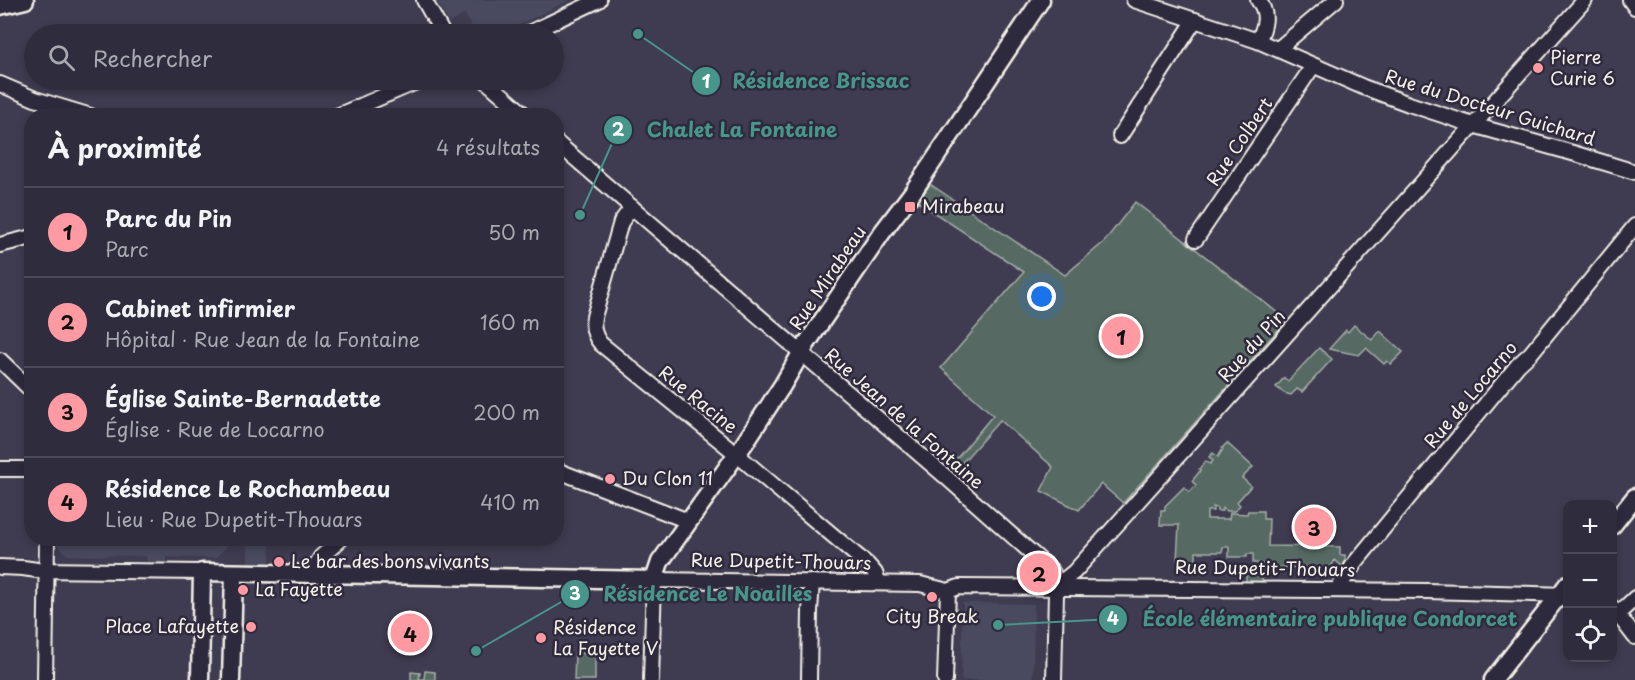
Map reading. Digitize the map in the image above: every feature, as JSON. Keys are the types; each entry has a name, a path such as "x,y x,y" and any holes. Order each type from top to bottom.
{"street":[{"path":"0,6 25,0"},
{"path":"424,0 437,24"},
{"path":"548,24 599,0"},
{"name":"Rue Mirabeau","path":"654,580 660,562 736,454 782,386 801,353 881,234 912,193 1041,0"},
{"name":"Rue du Docteur Guichard","path":"1134,0 1258,41 1372,91 1473,125 1635,172"},
{"path":"1258,0 1265,13 1265,24 1258,41"},
{"path":"1278,50 1336,0"},
{"name":"Rue du Pin","path":"1055,587 1074,572 1585,0"},
{"path":"1630,0 1635,7"},
{"path":"1120,136 1195,20"},
{"name":"Rue Colbert","path":"1196,239 1313,66"},
{"path":"0,84 35,99 65,108"},
{"path":"356,108 398,90"},
{"path":"496,90 517,108"},
{"name":"Rue Jean de la Fontaine","path":"564,149 1052,571 1055,587"},
{"name":"Rue Racine","path":"632,207 622,219 593,321 594,334 601,344 872,568 879,583"},
{"name":"Rue de Locarno","path":"1339,590 1361,555 1635,226"},
{"path":"0,245 24,239"},
{"path":"0,360 24,383"},
{"path":"0,469 24,470"},
{"path":"564,473 688,521"},
{"path":"1617,520 1635,497"},
{"path":"45,680 47,546"},
{"path":"310,575 321,557 333,546"},
{"name":"Rue Dupetit-Thouars","path":"0,567 33,570 234,574 920,584 948,591 959,587 1055,587 1563,591"},
{"path":"200,680 202,572"},
{"path":"231,680 234,574"},
{"path":"651,680 654,580"},
{"path":"809,680 812,582"},
{"path":"1054,680 1055,587"},
{"path":"945,680 948,591"},
{"path":"1493,680 1563,593"},
{"path":"1617,610 1635,598"},
{"path":"1617,614 1635,637"}],"shaded area":[{"path":"436,0 570,0 521,24 470,24 465,14 449,23"},
{"path":"59,546 227,546 215,558 167,557 167,563 147,563 146,556 67,555"},
{"path":"248,546 270,546 270,566 248,565"},
{"path":"963,603 1034,604 1033,680 961,680"}],"green space":[{"path":"930,184 1065,275 1104,242 1135,202 1287,320 1123,503 1101,484 1079,510 1041,491 1053,467 1000,420 953,473 948,469 993,415 941,368 1024,272 918,202"},
{"path":"1354,325 1372,340 1380,331 1403,352 1391,364 1387,361 1384,364 1366,348 1359,355 1329,349 1346,330 1348,332"},
{"path":"1319,348 1332,359 1302,392 1297,389 1291,395 1276,387 1284,378 1288,381"},
{"path":"1227,443 1253,467 1242,478 1251,486 1237,502 1240,505 1235,511 1222,508 1222,511 1217,511 1217,508 1213,507 1213,511 1207,511 1207,519 1229,519 1230,513 1247,514 1248,511 1263,511 1263,519 1269,519 1268,546 1340,547 1340,555 1345,555 1343,567 1335,560 1332,568 1268,568 1264,564 1253,563 1253,554 1247,554 1247,557 1229,557 1229,547 1223,547 1222,552 1196,552 1196,560 1177,560 1179,525 1160,525 1161,510 1165,510 1165,506 1184,487 1190,492 1196,485 1192,481 1200,471 1199,469 1206,461 1210,464 1213,461 1209,457 1213,453 1218,457"},
{"path":"1246,572 1262,572 1262,582 1246,582"},
{"path":"575,653 595,654 595,680 574,680"},
{"path":"425,671 435,672 435,680 411,680 411,672 420,673 419,679 424,679"}],"place":[{"name":"Résidence Brissac","path":"638,34"},
{"name":"Pierre Curie 6","path":"1538,68"},
{"name":"Mirabeau","path":"910,207"},
{"name":"Chalet La Fontaine","path":"580,215"},
{"name":"Parc du Pin","path":"1121,336"},
{"name":"Du Clon 11","path":"610,479"},
{"name":"Église Sainte-Bernadette","path":"1314,527"},
{"name":"Le bar des bons vivants","path":"279,562"},
{"name":"Cabinet infirmier","path":"1039,573"},
{"name":"La Fayette","path":"243,590"},
{"name":"City Break","path":"932,597"},
{"name":"École élémentaire publique Condorcet","path":"998,625"},
{"name":"Place Lafayette","path":"251,627"},
{"name":"Résidence Le Rochambeau","path":"410,633"},
{"name":"Résidence La Fayette V","path":"541,638"},
{"name":"Résidence Le Noailles","path":"476,651"}]}
